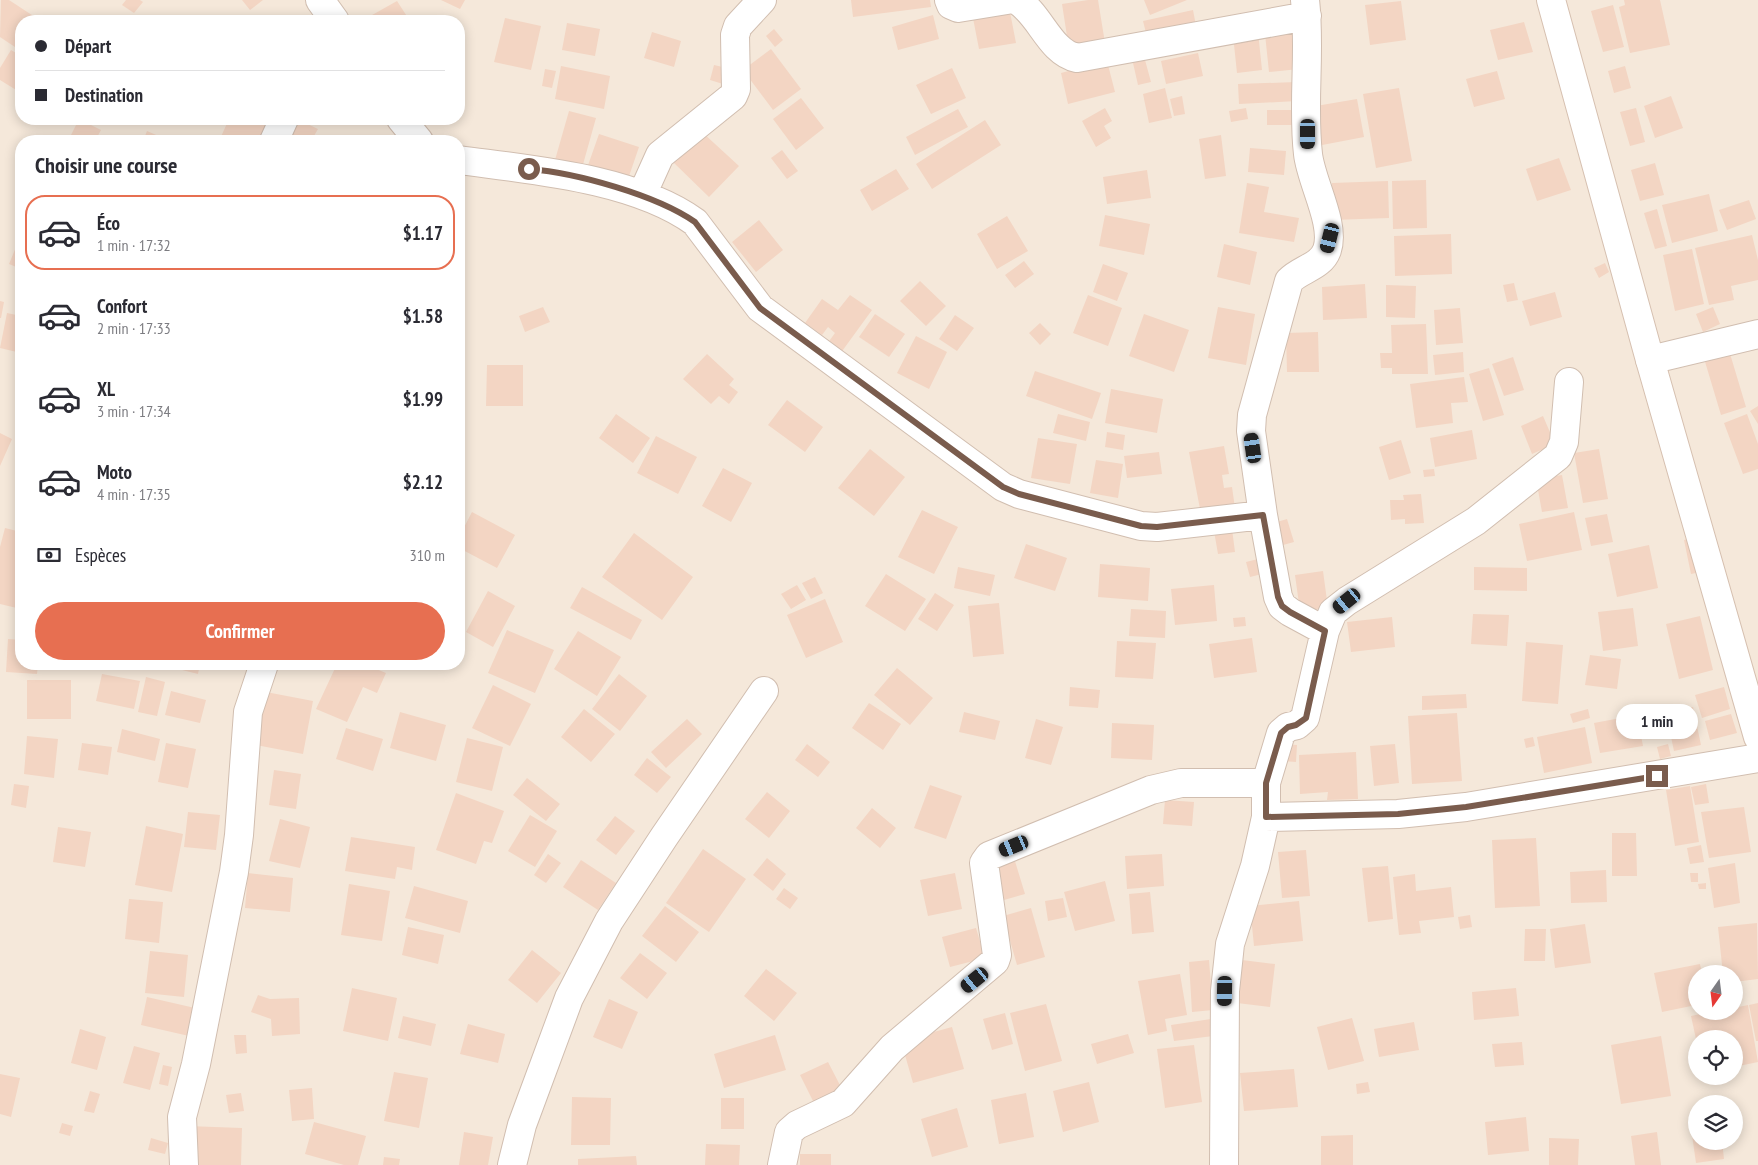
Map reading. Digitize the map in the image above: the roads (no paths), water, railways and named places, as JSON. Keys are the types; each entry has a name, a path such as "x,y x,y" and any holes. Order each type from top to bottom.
{"street":[{"path":"320,0 331,15"},
{"path":"642,195 660,156 733,96 736,89 735,35 738,26 762,0"},
{"path":"949,0 951,5 958,8 1007,0"},
{"path":"1016,0 1065,54 1077,58 1306,8 1308,154 1330,238 1326,252 1320,262 1294,275 1289,281 1252,415 1251,431 1263,515 1278,597 1282,606 1325,631"},
{"path":"1551,0 1650,360 1758,737"},
{"path":"406,125 414,135"},
{"path":"465,161 545,170 642,195 685,215 695,222 760,308 1003,487 1019,494 1141,526 1157,527 1263,515"},
{"path":"1650,360 1758,334"},
{"path":"1224,1165 1225,991 1230,944 1255,866 1266,817 1266,783 1281,733 1288,727 1296,725 1306,718 1325,631 1333,612 1347,601 1476,521 1558,456 1564,442 1569,382"},
{"path":"184,1165 182,1117 196,1064 234,872 240,834 248,712 262,670"},
{"path":"512,1165 522,1125 569,998 609,921 764,691"},
{"path":"1266,817 1398,814 1466,807 1758,758"},
{"path":"782,1165 789,1132 797,1125 843,1103 892,1048 995,962 997,955 984,863 990,856 1150,790 1181,783 1266,783"}]}
